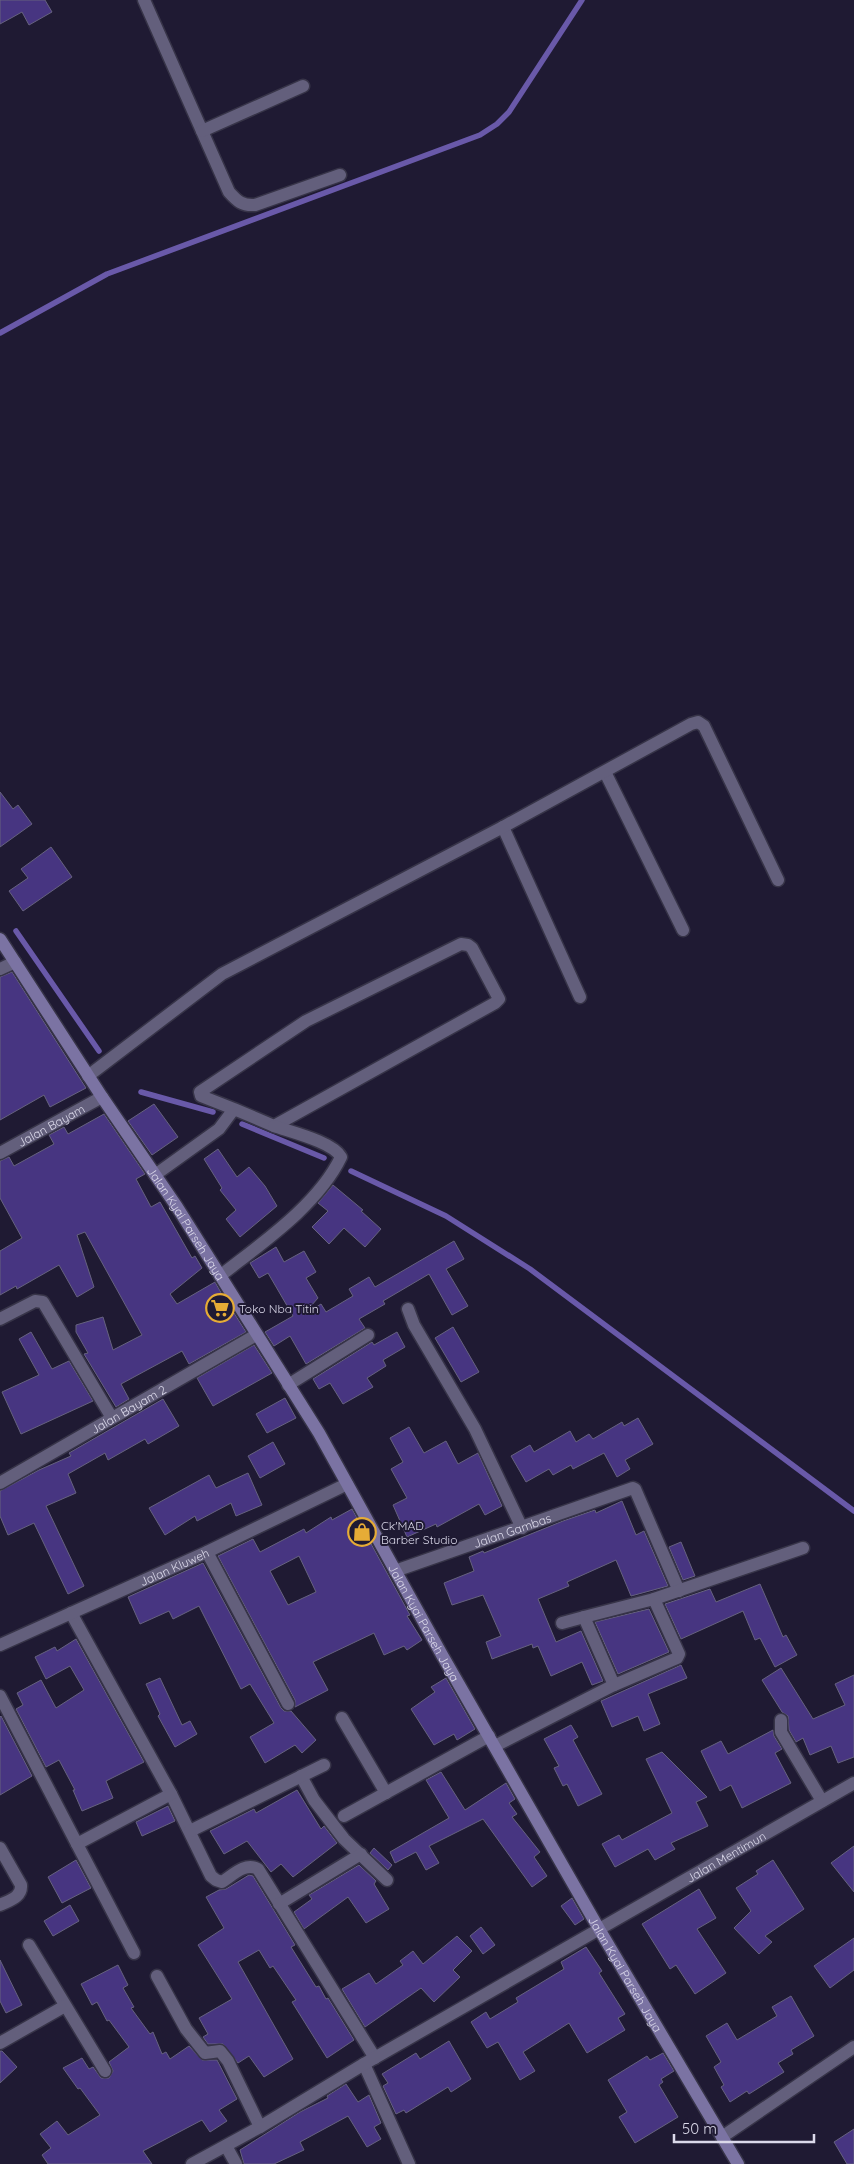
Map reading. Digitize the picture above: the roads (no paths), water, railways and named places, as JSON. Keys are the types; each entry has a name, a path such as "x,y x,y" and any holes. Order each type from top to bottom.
{"main road":[{"name":"Jalan Kyai Parseh Jaya","path":"0,939 88,1076 155,1175 319,1433 599,1929 738,2164"}],"street":[{"path":"144,0 229,192 236,200 245,206 255,204 340,176"},
{"path":"202,131 302,86"},
{"path":"88,1076 222,974 503,828 691,724 698,722 704,726 778,880"},
{"path":"604,772 684,930"},
{"path":"503,828 580,997"},
{"path":"220,1276 300,1210 334,1173 341,1157 338,1151 325,1144 274,1126 201,1096 200,1092 306,1021 461,944 472,948 499,999 495,1003 274,1126"},
{"path":"0,969 15,962"},
{"name":"Jalan Bayam","path":"0,1153 102,1097"},
{"path":"155,1175 219,1129 234,1109"},
{"path":"0,1319 35,1301 43,1302 112,1418"},
{"path":"408,1310 414,1326 476,1429 522,1528"},
{"name":"Jalan Bayam 2","path":"0,1483 256,1335"},
{"path":"288,1385 368,1335"},
{"name":"Jalan Kluweh","path":"0,1645 208,1552 347,1484"},
{"name":"Jalan Gambas","path":"396,1571 628,1489 636,1489 679,1591"},
{"path":"562,1623 654,1599 803,1548"},
{"path":"208,1552 288,1704"},
{"path":"344,1816 386,1793 492,1741 679,1656 654,1599"},
{"path":"71,1614 171,1794 211,1876 222,1882 245,1867 252,1866 258,1869 370,2061 409,2164"},
{"path":"584,1617 614,1685"},
{"path":"0,1696 134,1953"},
{"path":"342,1718 386,1793"},
{"path":"781,1720 781,1732 822,1801"},
{"path":"190,1831 324,1765"},
{"path":"302,1776 314,1800 326,1817 344,1839 387,1880"},
{"name":"Jalan Mentimun","path":"192,2164 260,2127 370,2061 854,1783"},
{"path":"76,1844 171,1794"},
{"path":"0,1848 22,1890 19,1894 0,1904"},
{"path":"279,1904 361,1854"},
{"path":"28,1945 105,2071"},
{"path":"157,1976 186,2029 205,2053 220,2051 228,2061 260,2127"},
{"path":"0,2043 65,2006"},
{"path":"722,2137 854,2047"},
{"path":"226,2146 236,2164"}],"waterway":[{"path":"0,333 107,274 480,135 497,124 509,112 582,0"},
{"path":"16,931 99,1051"},
{"path":"141,1092 213,1112"},
{"path":"242,1124 324,1158"},
{"path":"351,1171 446,1216 530,1269 854,1511"}],"place":[{"name":"Toko Nba Titin","path":"220,1308"},
{"name":"Ck'MAD Barber Studio","path":"362,1532"}]}
